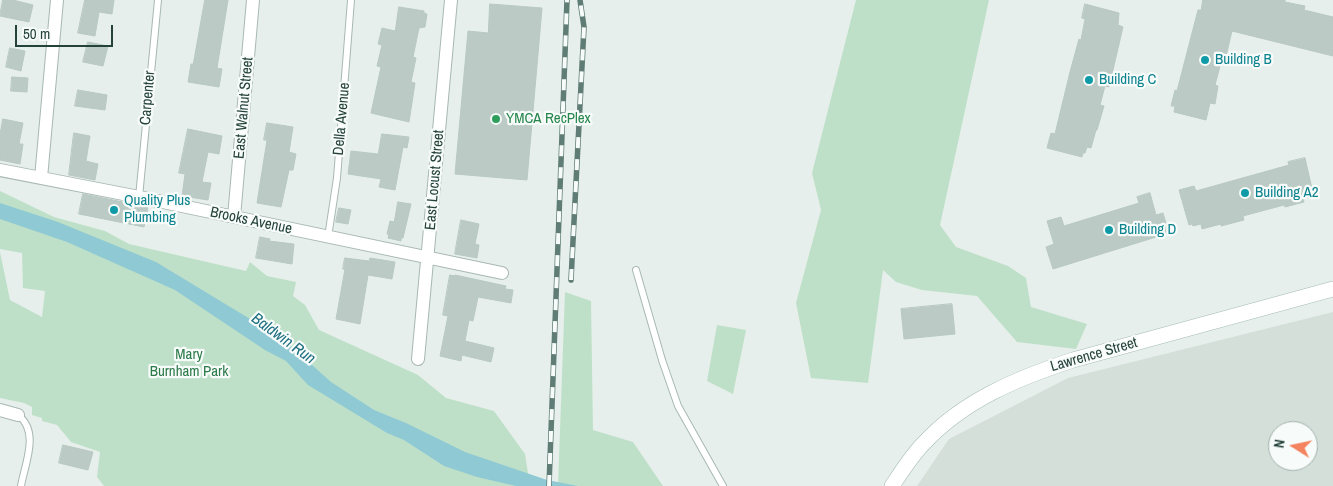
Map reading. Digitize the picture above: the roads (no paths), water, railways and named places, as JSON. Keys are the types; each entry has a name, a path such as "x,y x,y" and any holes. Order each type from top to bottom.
{"street":[{"path":"40,178 57,0"},
{"name":"East Walnut Street","path":"234,217 253,0"},
{"name":"East Locust Street","path":"418,359 451,0"},
{"name":"Brooks Avenue","path":"0,170 502,273"},
{"name":"Lawrence Street","path":"892,486 922,444 937,430 966,408 999,387 1035,372 1072,360 1333,290"},
{"path":"0,410 18,415"}],"lane":[{"name":"Carpenter","path":"139,197 158,0"},
{"name":"Della Avenue","path":"328,237 338,169 351,0"},
{"path":"636,270 662,360 678,406 723,486"},
{"path":"18,415 28,426 30,437 20,486"}],"water":[{"name":"Baldwin Run","path":"0,203 58,222 156,262 283,339 331,382 374,410 406,423 465,452 547,480 578,486 516,486 477,477 444,466 404,440 387,433 308,385 286,361 265,350 175,290 67,242 0,219"}],"railway":[{"path":"549,486 567,0"},
{"path":"571,280 584,27 580,0"}],"place":[{"name":"Building B","path":"1205,60"},
{"name":"Building C","path":"1089,80"},
{"name":"YMCA RecPlex","path":"496,119"},
{"name":"Building A2","path":"1245,193"},
{"name":"Quality Plus Plumbing","path":"114,210"},
{"name":"Building D","path":"1109,230"}],"park label":[{"name":"Mary Burnham Park","path":"189,364"}]}
